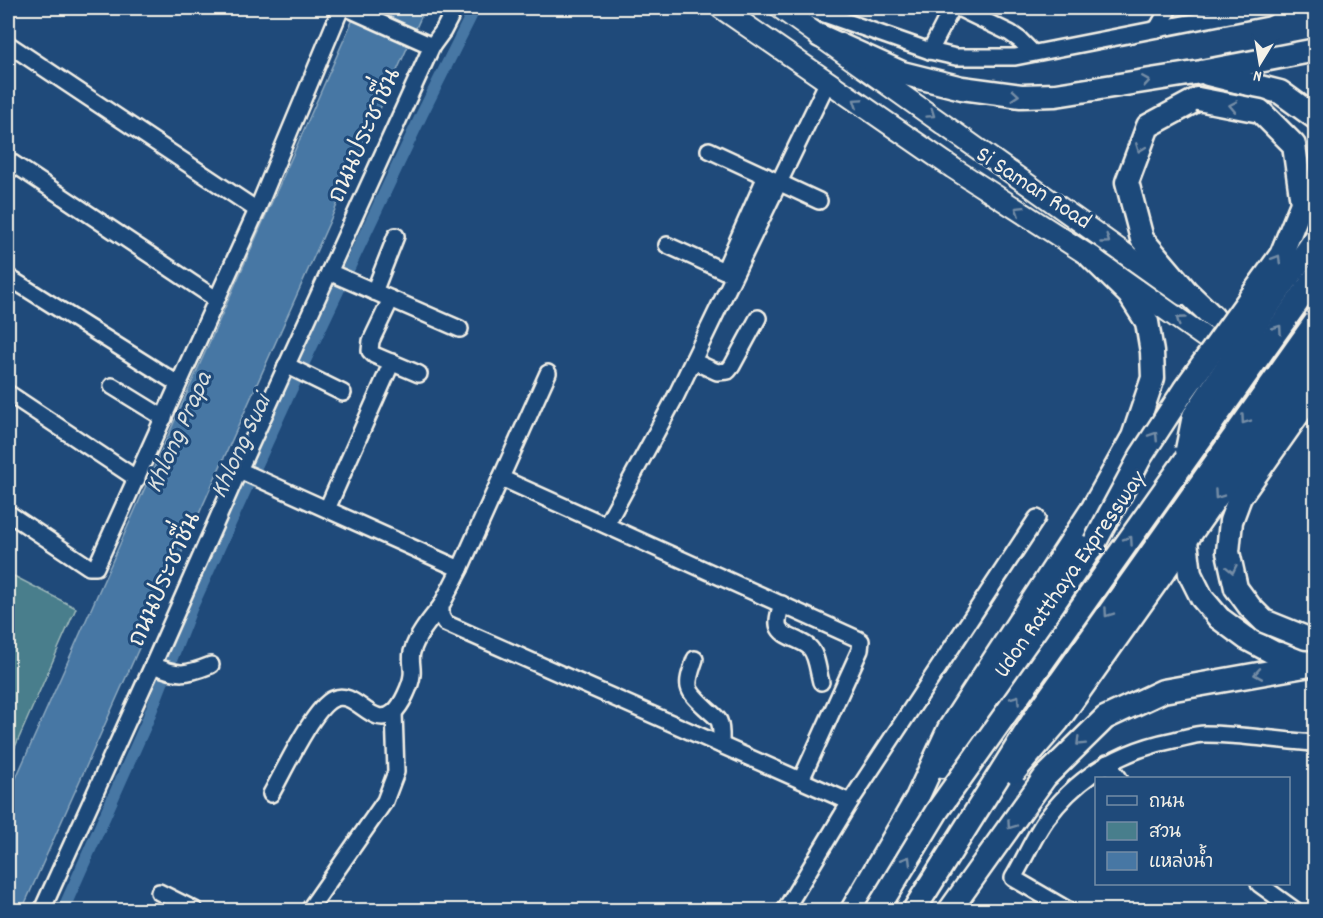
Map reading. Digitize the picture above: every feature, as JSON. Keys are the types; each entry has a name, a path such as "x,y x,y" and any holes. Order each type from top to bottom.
{"highway":[{"path":"820,36 902,73 962,88 1021,96 1056,95 1201,72 1316,50"},
{"path":"1201,72 1280,92 1316,118"},
{"path":"917,798 964,737 1095,542 1147,447 1184,390 1281,255 1302,203 1294,145 1260,111 1198,99 1148,126 1127,182 1142,239 1187,292 1213,317"},
{"path":"1316,238 1194,416 1180,483 1190,574 1203,598 1219,618 1246,638 1274,653 1316,662"},
{"path":"852,910 917,798 949,729 1093,508 1133,437 1153,378 1147,322 1128,294 1091,257"},
{"name":"Udon Ratthaya Expressway","path":"877,910 938,811 1316,276"},
{"path":"914,910 1038,712 1316,321"},
{"path":"966,829 1058,721 1316,355"},
{"path":"1316,390 1240,497 1231,521 1228,552 1236,588 1264,621 1306,638 1316,638"},
{"path":"950,910 1045,777 1105,717 1163,691 1316,662"}],"main road":[{"name":"Si Saman Road","path":"721,8 953,168 1091,257 1316,416"},
{"name":"Si Saman Road","path":"780,8 1290,374 1316,390"},
{"path":"1257,375 1269,358"},
{"path":"1279,391 1290,374"}],"street":[{"name":"ถนนประชาชื่น","path":"42,910 162,668 247,474 339,275 432,46 455,8"},
{"path":"807,8 930,51 956,57 1015,57 1265,8"},
{"path":"930,51 952,8"},
{"path":"958,8 1010,33 1033,53"},
{"path":"1157,29 1169,8"},
{"path":"8,513 89,567 96,567 347,9 432,46"},
{"path":"8,44 257,210"},
{"path":"667,245 723,271 828,81"},
{"path":"709,150 819,201"},
{"path":"8,160 216,299"},
{"path":"606,525 693,361 773,179"},
{"path":"374,292 396,236"},
{"path":"339,275 460,329"},
{"path":"8,277 178,384"},
{"path":"391,299 371,341 370,351 374,355 419,374"},
{"path":"693,361 717,372 728,371 758,318"},
{"path":"327,510 392,362"},
{"path":"295,370 343,393"},
{"path":"271,794 307,728 327,702 344,697 380,717 394,712 402,703 412,675 411,654 416,642 427,623 441,606 460,569 548,373"},
{"path":"112,386 164,418"},
{"path":"8,393 137,479"},
{"path":"247,474 460,569"},
{"path":"501,478 861,641 860,650 801,780"},
{"path":"785,910 850,802 1037,518"},
{"path":"782,604 778,629 810,648 821,682"},
{"path":"441,606 441,616 445,623 850,802"},
{"path":"696,659 688,685 692,695 718,720 721,745"},
{"path":"162,668 182,674 211,665"},
{"path":"309,910 385,801 396,772 394,712"},
{"path":"1067,910 1014,878 1046,819 1070,792 1107,763 1140,748 1202,734 1316,743"},
{"path":"1107,763 1118,777"},
{"path":"1260,885 1295,910"},
{"path":"159,892 195,910"}],"green space":[{"path":"8,573 76,608 8,763"}],"water":[{"name":"Khlong Prapa","path":"358,8 425,8 22,910 8,910 8,796"}],"waterway":[{"name":"Khlong Suai","path":"63,910 146,724 191,609 290,392 475,8"}]}
